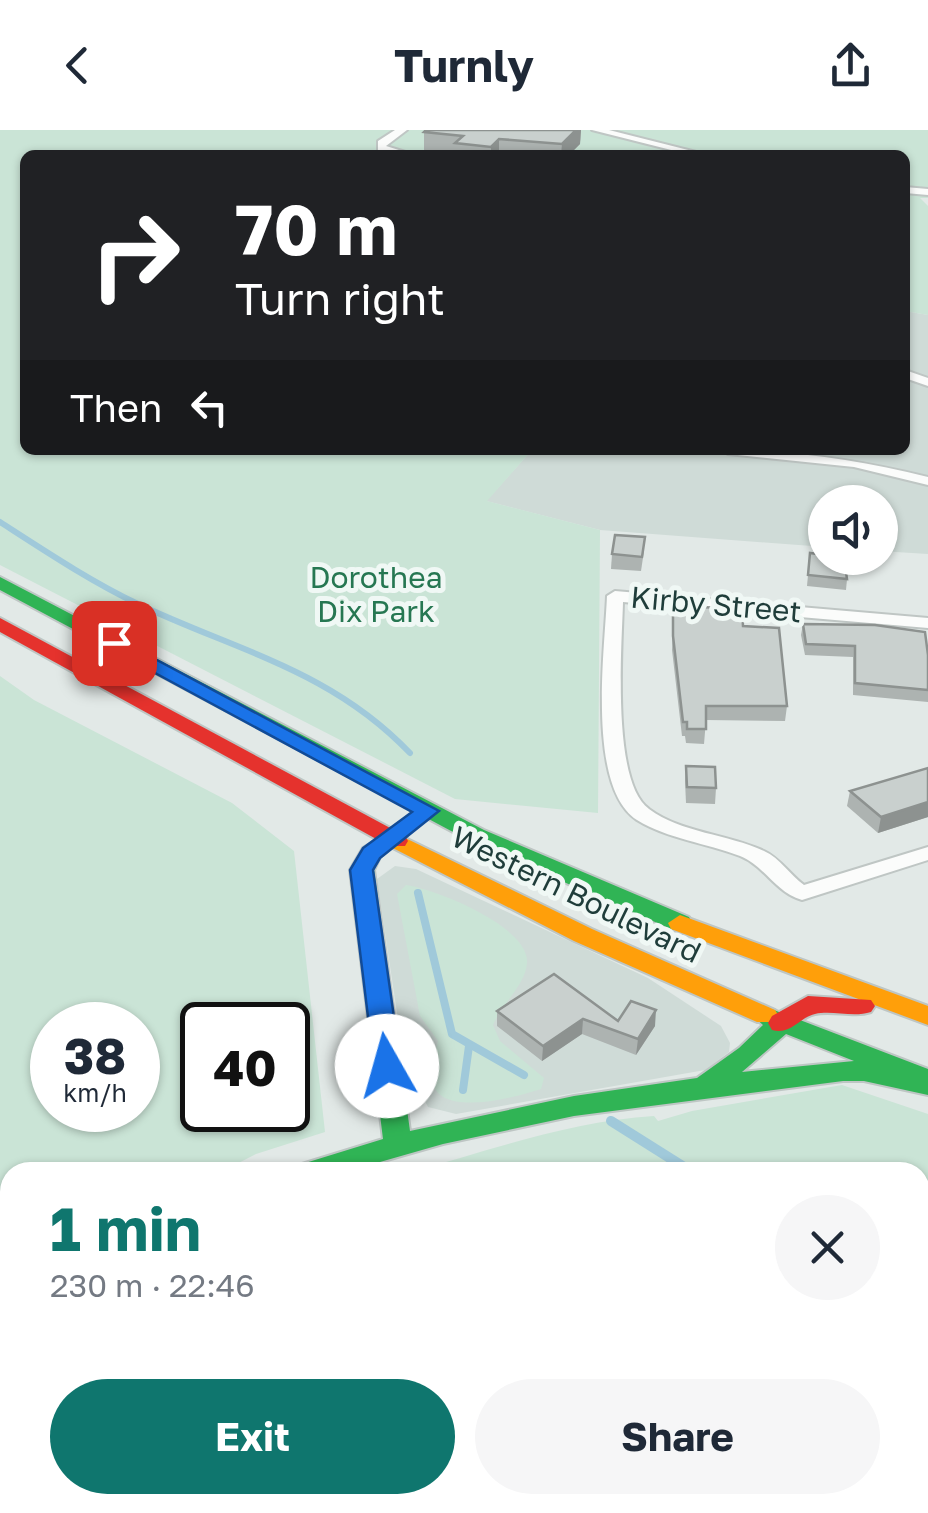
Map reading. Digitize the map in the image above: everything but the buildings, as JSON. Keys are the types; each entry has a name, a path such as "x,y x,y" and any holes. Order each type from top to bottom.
{"main road":[{"name":"Western Boulevard","path":"0,583 428,811 638,908 927,1016"},
{"name":"Western Boulevard","path":"0,624 392,838 559,924 781,1023 928,1083"},
{"path":"398,1144 362,870 371,853 428,811"},
{"path":"702,1086 748,1054 792,1010 820,1001 927,1016"},
{"path":"343,1162 398,1144 585,1104 702,1086 843,1071 928,1083"}],"street":[{"path":"389,150 381,148 381,143 402,130"},
{"path":"597,130 682,150"},
{"path":"776,455 854,463 928,480"},
{"name":"Kirby Street","path":"928,622 615,596 614,747 626,800 654,820 754,854 771,863 782,881 802,893 928,853"}],"shaded area":[{"path":"910,312 928,315 928,554 898,552 898,485 808,485 808,546 600,530 486,501 527,455 910,455"},
{"path":"395,866 416,869 648,978 721,1026 730,1043 729,1052 705,1070 456,1114 428,1107 407,1066 377,879"}],"green space":[{"name":"Dorothea Dix Park","path":"0,130 928,130 928,198 920,198 928,206 928,315 910,312 910,150 20,150 20,455 528,455 487,501 600,530 598,813 455,799 0,565"},
{"path":"0,676 34,700 232,803 294,851 325,1132 240,1162 0,1162"},
{"path":"406,885 479,912 514,936 524,949 526,971 493,1025 500,1041 544,1078 541,1089 480,1102 448,1099 438,1093 432,1076 438,1041 420,1016 397,894"},
{"path":"842,1085 928,1114 928,1162 446,1162 593,1124 654,1116 658,1121 692,1111"}],"waterway":[{"path":"0,522 120,595 315,682 348,701 410,753"},
{"path":"418,893 452,1034 524,1075"},
{"path":"463,1090 469,1046"},
{"path":"611,1121 676,1162"}],"traffic: fast":[{"path":"0,583 476,835 680,923"},
{"path":"392,838 371,853 362,870 398,1144"},
{"path":"766,1016 928,1080"},
{"path":"708,1082 748,1055 781,1023"},
{"path":"343,1162 508,1119 708,1086 843,1071 864,1071 928,1085"}],"traffic: slow":[{"path":"397,841 583,935 766,1016"},
{"path":"680,923 928,1016"}],"traffic: jam":[{"path":"0,624 397,841"},
{"path":"781,1023 808,1005 862,1006"}],"route":[{"path":"114,643 428,811 371,853 362,870 387,1066"}]}
